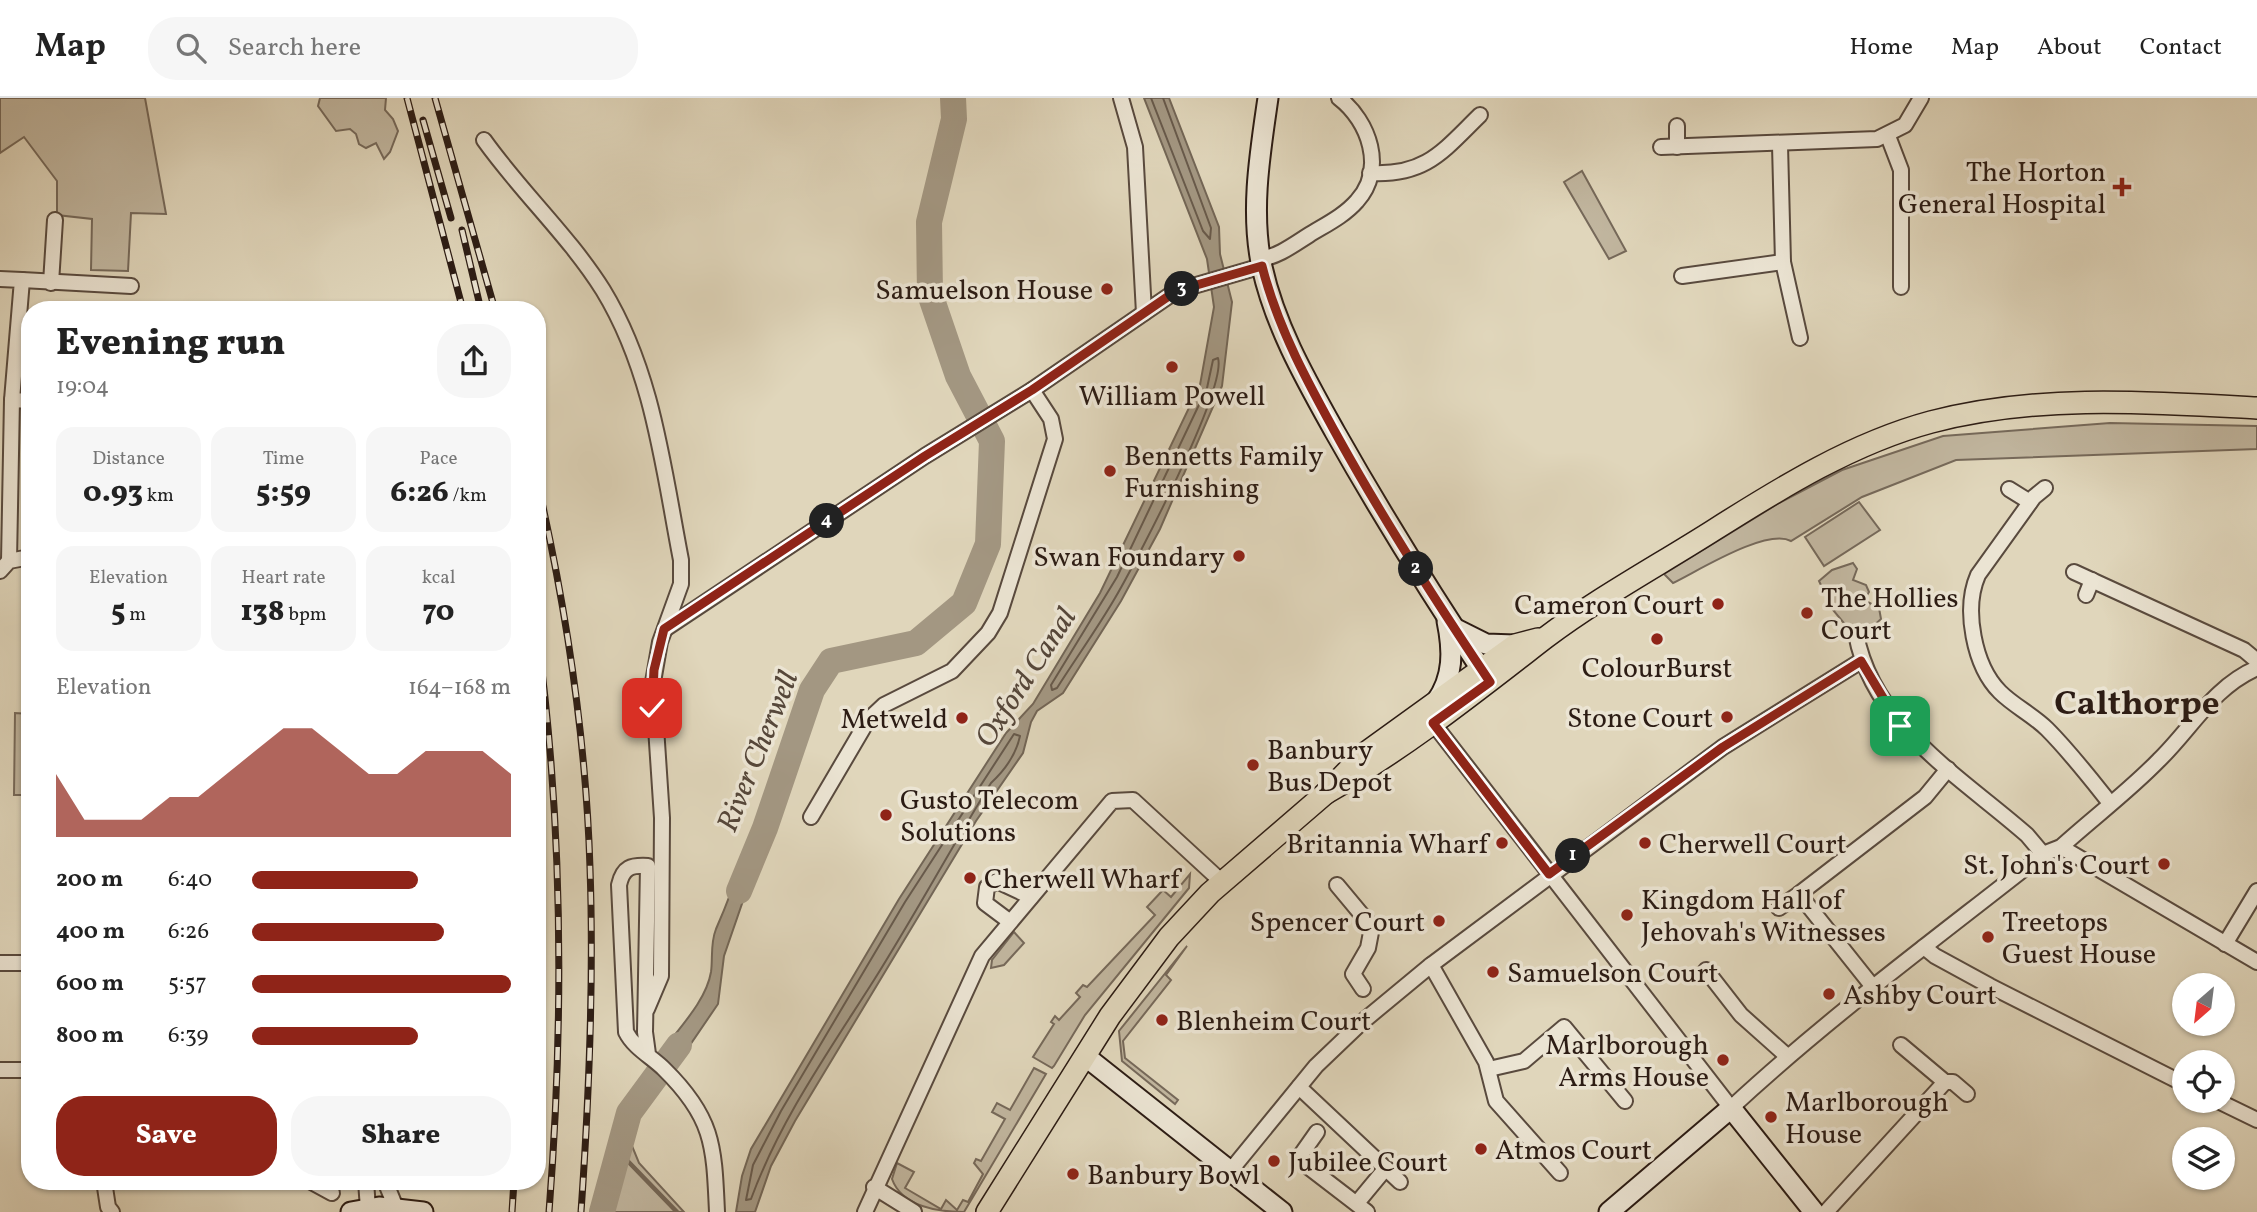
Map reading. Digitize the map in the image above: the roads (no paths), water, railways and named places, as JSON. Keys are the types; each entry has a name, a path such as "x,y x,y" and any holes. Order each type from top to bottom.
{"main road":[{"path":"987,1212 1139,975 1170,937 1227,877 1326,793 1364,754 1434,713 1546,637 1786,487 1862,447 1917,426 1968,413 2045,404 2095,402 2257,408"},
{"path":"1485,676 1515,645 1546,637"}],"street":[{"path":"1121,98 1135,147 1144,313"},
{"path":"1268,98 1258,177 1261,263 1278,318 1308,384 1393,533 1485,676"},
{"path":"664,629 965,430 1032,390 1176,291 1261,263 1342,214 1363,193 1370,173 1371,149 1364,125 1339,98"},
{"path":"1661,148 1870,140 1888,136 1905,125 1921,98"},
{"path":"1370,173 1390,174 1428,164 1480,115"},
{"path":"1677,126 1677,147"},
{"path":"1888,136 1901,170 1901,287"},
{"path":"484,140 586,265 616,313 635,352 650,403 681,560 681,584 656,658 652,695 662,818 662,976 647,1009"},
{"path":"1780,145 1783,262 1800,338"},
{"path":"51,283 55,220"},
{"path":"1682,276 1783,262"},
{"path":"0,279 131,286"},
{"path":"5,566 5,431 12,400 22,280"},
{"path":"811,817 868,720 884,705 952,671 988,633 1000,613 1055,439 1051,419 1032,390"},
{"path":"12,400 21,400"},
{"path":"2045,488 2031,502 1974,586 1971,615 1984,667 1996,688 2045,727 2110,803"},
{"path":"2009,489 2031,502"},
{"path":"2074,572 2244,650 2257,661"},
{"path":"2086,595 2092,580"},
{"path":"1445,613 1454,626 1475,640 1496,646 1515,645"},
{"path":"1445,613 1451,667 1448,684 1434,713 1549,874 1814,1212"},
{"path":"1856,634 1861,661 1900,726 2026,835 2043,854"},
{"path":"1231,1170 1299,1087 1345,1037 1431,965 1549,874 1723,747 1861,661"},
{"path":"1609,1212 1731,1108 1787,1056 2043,854 2061,847 2160,760 2206,705 2237,677 2257,668"},
{"path":"1779,908 1925,797 1948,769"},
{"path":"864,1212 982,956 1112,801 1133,800 1227,877"},
{"path":"2061,847 2257,962"},
{"path":"648,1054 645,1044 648,866 627,867 619,885 624,1023 633,1044 648,1054 696,1104 709,1135 715,1164 717,1212"},
{"path":"1009,921 985,903 988,887 997,881 1002,882 1031,897"},
{"path":"1337,886 1372,927 1368,948 1353,974 1363,989"},
{"path":"2225,944 2257,891"},
{"path":"1799,894 1873,987"},
{"path":"1924,947 1935,956 1990,986 2172,1078"},
{"path":"0,962 21,963"},
{"path":"1431,965 1489,1069 1496,1101 1533,1152 1560,1174"},
{"path":"1706,970 1741,1015 1787,1056"},
{"path":"1489,1069 1524,1061 1564,1027 1625,1101"},
{"path":"1901,1045 1942,1085"},
{"path":"1085,1056 1282,1212"},
{"path":"0,1070 21,1070"},
{"path":"1826,1212 1942,1085 1953,1082 1967,1094"},
{"path":"1299,1087 1400,1182"},
{"path":"2235,1109 2257,1120"},
{"path":"1317,1132 1298,1159 1362,1208 1386,1168"},
{"path":"874,1187 914,1212"},
{"path":"105,1190 108,1207 112,1212"},
{"path":"326,1190 332,1193"},
{"path":"364,1190 359,1210 396,1208 423,1212"},
{"path":"389,1190 396,1208"}],"water":[{"path":"1144,98 1169,98 1219,227 1220,254 1232,302 1222,386 1160,529 1121,601 1063,693 1037,711 1031,722 1023,753 976,821 795,1121 771,1166 755,1212 736,1212 742,1176 751,1149 899,899 1006,733 1033,704 1100,593 1200,385 1214,307 1207,259"},
{"path":"744,854 756,863 724,956 718,1004 675,1067 660,1054 697,1005 708,983 714,935"}],"waterway":[{"name":"River Cherwell","path":"739,891 765,828 812,690 831,661 916,643 964,603 988,544 992,441 958,376 930,294 929,222 954,119 953,98"},
{"name":"River Cherwell","path":"602,1212 629,1113 679,1045"},
{"path":"618,1151 677,1212"}],"railway":[{"path":"407,98 461,301"},
{"path":"435,98 492,301"},
{"path":"423,120 451,218"},
{"path":"462,230 479,301"},
{"path":"546,523 573,672 588,819 591,997 581,1212"},
{"path":"546,704 556,848 559,994 549,1212"},
{"path":"512,1212 513,1190"}],"place":[{"name":"The Horton General Hospital","path":"2122,187"},
{"name":"Samuelson House","path":"1107,289"},
{"name":"William Powell","path":"1172,367"},
{"name":"Bennetts Family Furnishing","path":"1110,471"},
{"name":"Swan Foundary","path":"1239,556"},
{"name":"Cameron Court","path":"1718,604"},
{"name":"The Hollies Court","path":"1807,613"},
{"name":"ColourBurst","path":"1657,639"},
{"name":"Stone Court","path":"1727,717"},
{"name":"Metweld","path":"962,718"},
{"name":"Banbury Bus Depot","path":"1253,765"},
{"name":"Gusto Telecom Solutions","path":"886,815"},
{"name":"Britannia Wharf","path":"1502,843"},
{"name":"Cherwell Court","path":"1645,843"},
{"name":"St. John's Court","path":"2164,864"},
{"name":"Cherwell Wharf","path":"970,878"},
{"name":"Kingdom Hall of Jehovah's Witnesses","path":"1627,915"},
{"name":"Spencer Court","path":"1439,921"},
{"name":"Treetops Guest House","path":"1988,937"},
{"name":"Samuelson Court","path":"1493,972"},
{"name":"Ashby Court","path":"1829,994"},
{"name":"Blenheim Court","path":"1162,1020"},
{"name":"Marlborough Arms House","path":"1723,1060"},
{"name":"Marlborough House","path":"1771,1117"},
{"name":"Atmos Court","path":"1481,1149"},
{"name":"Jubilee Court","path":"1274,1161"},
{"name":"Banbury Bowl","path":"1073,1174"}],"district":[{"name":"Calthorpe","path":"2137,702"}],"water label":[{"name":"Oxford Canal","path":"1025,677"}]}
